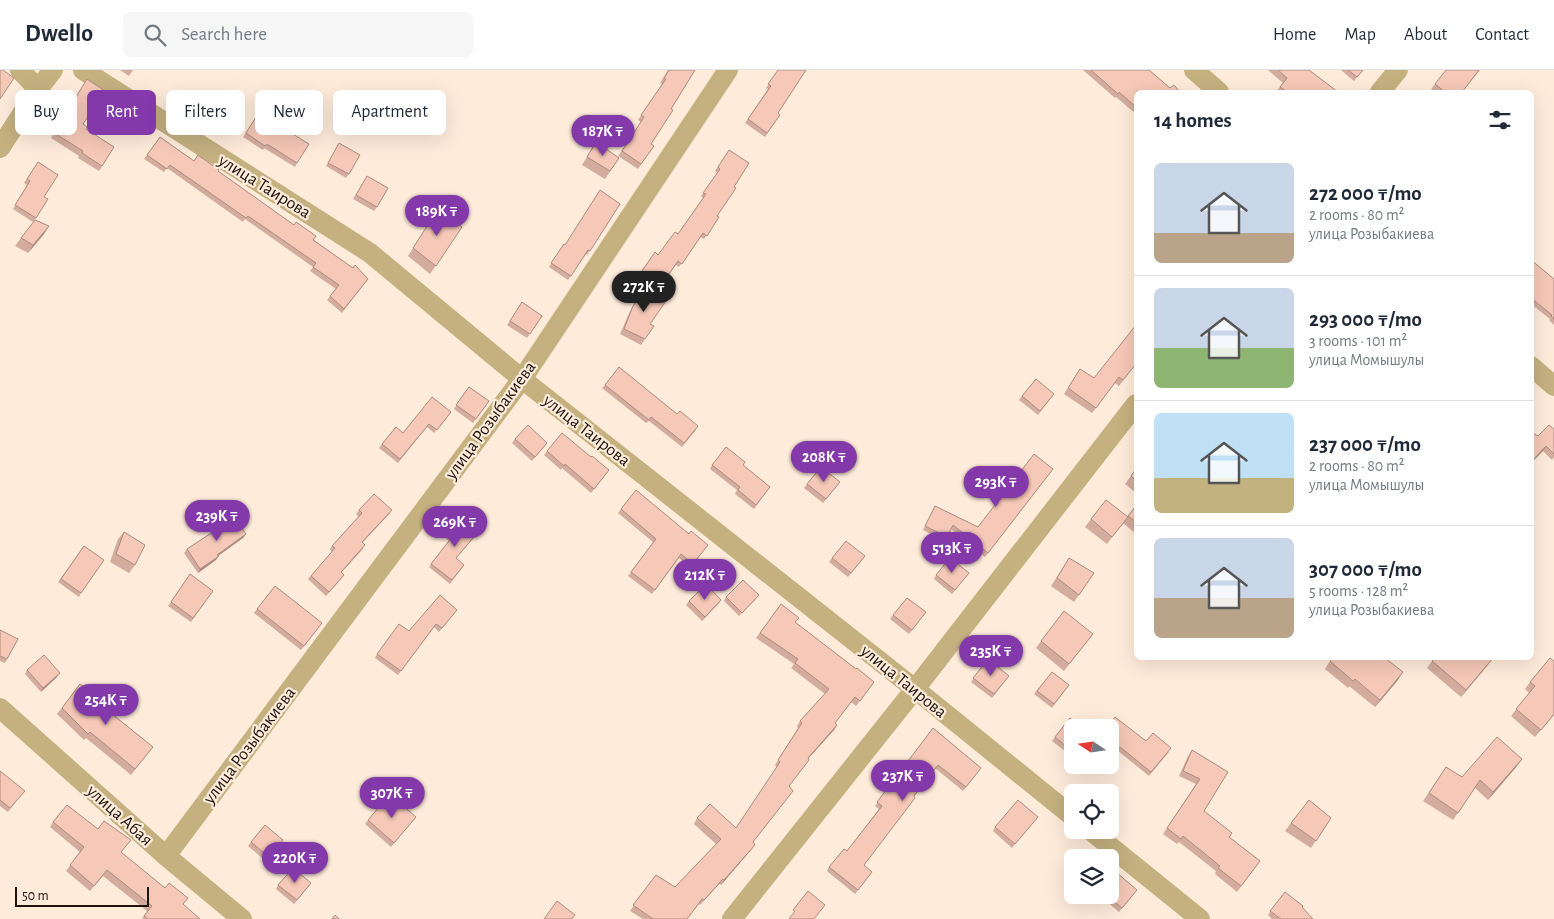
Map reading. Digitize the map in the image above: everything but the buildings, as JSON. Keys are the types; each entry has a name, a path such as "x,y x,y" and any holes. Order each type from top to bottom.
{"street":[{"path":"20,70 38,89"},
{"path":"0,148 38,89 53,70"},
{"name":"улица Таирова","path":"83,70 370,253 522,378 1064,810"},
{"name":"улица Розыбакиева","path":"166,856 522,378 728,70"},
{"path":"1194,70 1216,90"},
{"path":"1382,90 1398,70"},
{"path":"1534,369 1554,386"},
{"path":"732,919 915,689 1134,407"},
{"name":"улица Абая","path":"0,708 166,856 242,919"},
{"path":"1101,839 1200,919"}]}
